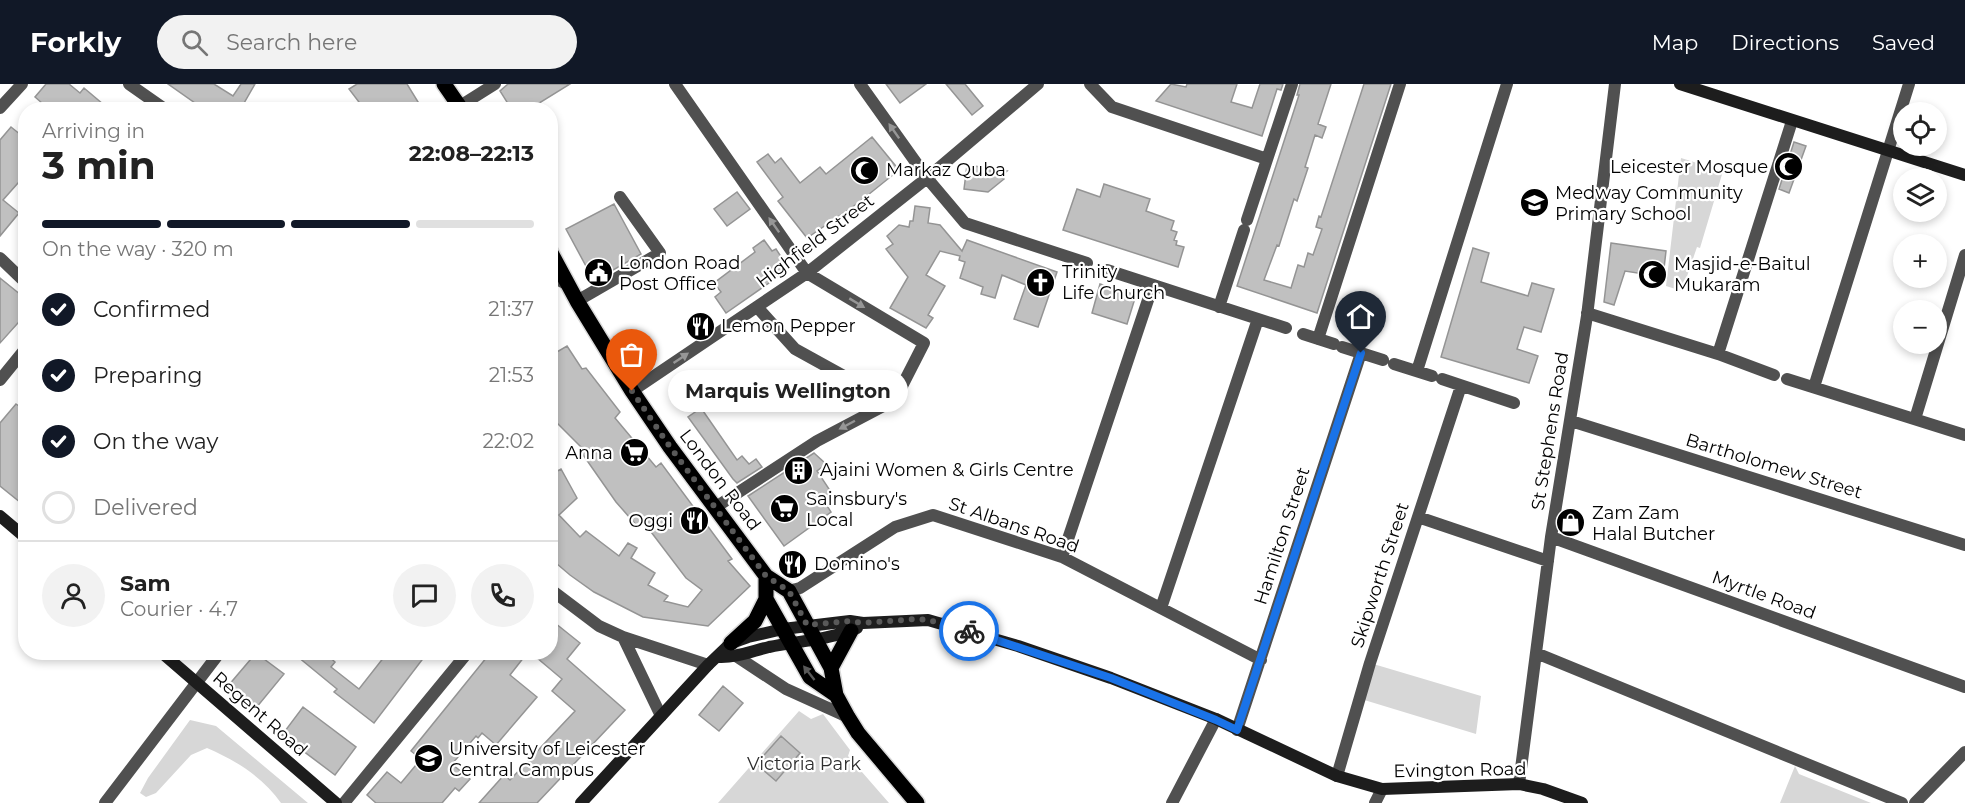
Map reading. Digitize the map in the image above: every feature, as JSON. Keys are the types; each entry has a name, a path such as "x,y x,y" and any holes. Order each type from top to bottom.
{"main road":[{"path":"444,84 457,102"},
{"name":"London Road","path":"558,267 632,391 670,447 766,576 789,591 831,668 836,695 848,717 858,733 917,803"},
{"name":"London Road","path":"766,576 766,599 810,677 836,695"},
{"path":"734,650 755,621 766,599"},
{"path":"831,668 857,627"}],"street":[{"path":"0,108 22,84"},
{"path":"129,84 155,102"},
{"path":"470,102 495,84"},
{"path":"675,84 807,273 924,343 900,390 891,402 817,441 716,507"},
{"path":"861,84 927,178 965,223 1087,263"},
{"name":"Highfield Street","path":"632,391 807,273 927,178 1038,84"},
{"path":"1090,84 1112,107 1267,159"},
{"path":"1219,307 1292,84"},
{"path":"1318,339 1400,84"},
{"path":"1417,371 1507,84"},
{"name":"St Stephens Road","path":"1519,784 1551,537 1587,313 1615,84"},
{"path":"1680,84 1965,175"},
{"path":"1814,387 1909,84"},
{"path":"1718,354 1792,121"},
{"path":"577,301 660,253 620,197"},
{"path":"1915,419 1965,255"},
{"path":"0,258 18,275"},
{"path":"1107,270 1286,328"},
{"path":"558,280 567,284"},
{"path":"1062,557 1153,285"},
{"path":"757,307 795,349 891,402"},
{"path":"1587,313 1718,354 1774,375"},
{"path":"1161,608 1258,319"},
{"path":"1303,334 1514,403"},
{"name":"Hamilton Street","path":"1237,730 1361,353"},
{"path":"0,380 18,358"},
{"path":"1787,379 1965,435"},
{"name":"Skipworth Street","path":"1337,776 1370,663 1461,386"},
{"name":"Bartholomew Street","path":"1571,421 1965,545"},
{"name":"St Albans Road","path":"789,591 800,588 895,527 933,515 1062,557 1261,660"},
{"path":"0,516 18,531"},
{"path":"1418,517 1548,561"},
{"name":"Myrtle Road","path":"1551,537 1965,687"},
{"path":"558,595 600,626 623,637 713,661"},
{"name":"Evington Road","path":"734,650 815,641 857,627 916,619 952,626 1111,678 1216,720 1337,776 1382,789 1519,784 1543,789 1582,803"},
{"name":"Evington Road","path":"734,650 748,637 783,629 850,621 857,627"},
{"path":"623,637 661,716"},
{"path":"581,803 713,661 734,650 786,689 848,717"},
{"path":"1536,653 1902,803"},
{"name":"Regent Road","path":"170,660 336,803"},
{"path":"105,803 214,660"},
{"path":"344,803 461,660"},
{"path":"1172,803 1216,720"},
{"path":"1915,803 1965,752"},
{"path":"1375,803 1382,789"}],"green space":[{"path":"1681,158 1723,171 1700,248 1697,247 1682,291 1666,286"},
{"path":"1370,663 1481,696 1476,734 1361,699"},
{"name":"Victoria Park","path":"799,711 811,719 823,714 850,750 848,756 889,803 718,803"},
{"path":"190,720 216,726 308,803 281,803 266,785 248,770 207,748 191,755 156,793 146,797 140,793 148,778"},
{"path":"1795,766 1799,774 1871,803 1780,803"}],"building":[{"path":"46,84 69,84 80,93 84,88 101,102 41,102 35,97"},
{"path":"168,84 214,84 233,96 241,84 255,84 245,102 194,102"},
{"path":"357,84 407,84 418,102 359,102 349,89"},
{"path":"508,84 570,84 541,102 507,102 500,91"},
{"path":"886,84 926,84 900,103"},
{"path":"946,84 965,84 983,106 972,115"},
{"path":"1171,84 1186,87 1187,84 1237,84 1231,102 1252,108 1260,84 1283,84 1281,90 1277,89 1262,136 1156,101"},
{"path":"1300,84 1331,84 1318,124 1326,127 1322,138 1315,135 1305,167 1308,168 1297,201 1294,199 1279,246 1277,245 1264,280 1291,288 1298,265 1304,267 1308,253 1313,255 1322,229 1316,227 1319,216 1321,217 1364,84 1391,84 1317,313 1237,286 1299,95 1297,95"},
{"path":"11,127 18,133 18,183 3,200 18,214 0,236 0,140"},
{"path":"872,137 899,170 858,203 807,238 778,201 783,197 757,162 768,154 775,163 781,158 800,183 820,167 826,174"},
{"name":"Leicester Mosque","path":"1794,142 1806,146 1789,193 1779,189"},
{"path":"967,165 1007,171 1001,176 1004,179 988,192 964,189"},
{"path":"1104,184 1150,199 1146,211 1174,221 1171,230 1177,232 1174,240 1177,241 1176,245 1184,247 1178,267 1063,230 1077,189 1100,197"},
{"path":"737,192 750,209 727,226 714,209"},
{"path":"614,204 641,254 594,281 566,229"},
{"path":"915,206 930,208 928,223 940,225 962,251 967,240 1057,272 1038,327 1014,319 1026,285 1002,275 995,298 981,294 983,287 960,278 965,262 959,260 960,256 940,251 926,275 945,286 928,315 933,318 926,328 890,308 908,277 886,249 893,244 887,236 899,225 909,227 910,221 913,221"},
{"path":"764,240 772,251 776,249 789,269 726,313 715,297 721,292 714,283 755,252 753,248"},
{"name":"Masjid-e-Baitul Mukaram","path":"1611,243 1666,251 1663,277 1625,271 1614,305 1604,302"},
{"path":"1473,248 1489,253 1481,282 1528,296 1532,283 1554,289 1541,332 1524,327 1517,349 1538,356 1529,383 1441,357"},
{"path":"0,278 18,293 18,323 0,343"},
{"path":"1100,284 1136,295 1127,324 1092,313"},
{"path":"567,346 582,369 586,368 620,412 615,418 656,467 661,463 732,559 728,561 750,586 708,626 643,617 594,592 558,565 558,471 561,469 577,498 559,515 580,537 586,531 619,556 628,543 637,548 631,558 655,573 648,585 668,596 664,601 688,607 702,590 686,578 645,524 638,527 616,502 579,449 581,447 558,424 558,351"},
{"path":"16,404 18,405 18,501 0,486 0,423"},
{"path":"701,408 737,460 742,456 749,464 756,459 762,467 737,483 688,417"},
{"path":"814,453 826,464 817,471 831,492 822,498 831,512 784,546 748,496"},
{"path":"558,625 580,643 567,659 625,710 537,803 479,803 504,775 510,780 575,711 552,691 562,679 539,660 558,660"},
{"path":"250,660 265,660 284,674 256,708 228,686"},
{"path":"302,660 333,660 335,662 331,667 359,689 382,660 422,660 374,723 334,692 337,689"},
{"path":"485,660 522,660 510,675 537,697 496,745 482,733 478,738 476,736 452,764 470,779 459,791 455,788 442,803 376,803 367,795 387,772 401,783 421,759 411,751"},
{"path":"723,686 743,703 719,731 699,715"},
{"path":"303,707 356,747 335,775 282,735"},
{"path":"781,736 800,753 776,781 756,764"}],"way so far":[{"path":"632,391 670,447 766,576 789,591 807,625 916,619 969,631"}],"place":[{"name":"Leicester Mosque","path":"1789,167"},
{"name":"Markaz Quba","path":"865,170"},
{"name":"Medway Community Primary School","path":"1534,203"},
{"name":"London Road Post Office","path":"598,273"},
{"name":"Masjid-e-Baitul Mukaram","path":"1653,274"},
{"name":"Trinity Life Church","path":"1041,282"},
{"name":"Lemon Pepper","path":"700,326"},
{"name":"Marquis Wellington","path":"632,391"},
{"name":"Anna","path":"634,453"},
{"name":"Ajaini Women & Girls Centre","path":"799,470"},
{"name":"Sainsbury's Local","path":"785,509"},
{"name":"Oggi","path":"694,521"},
{"name":"Zam Zam Halal Butcher","path":"1571,523"},
{"name":"Domino's","path":"793,564"},
{"name":"University of Leicester Central Campus","path":"428,759"}],"route":[{"path":"969,631 1111,678 1237,730 1361,353"}]}
